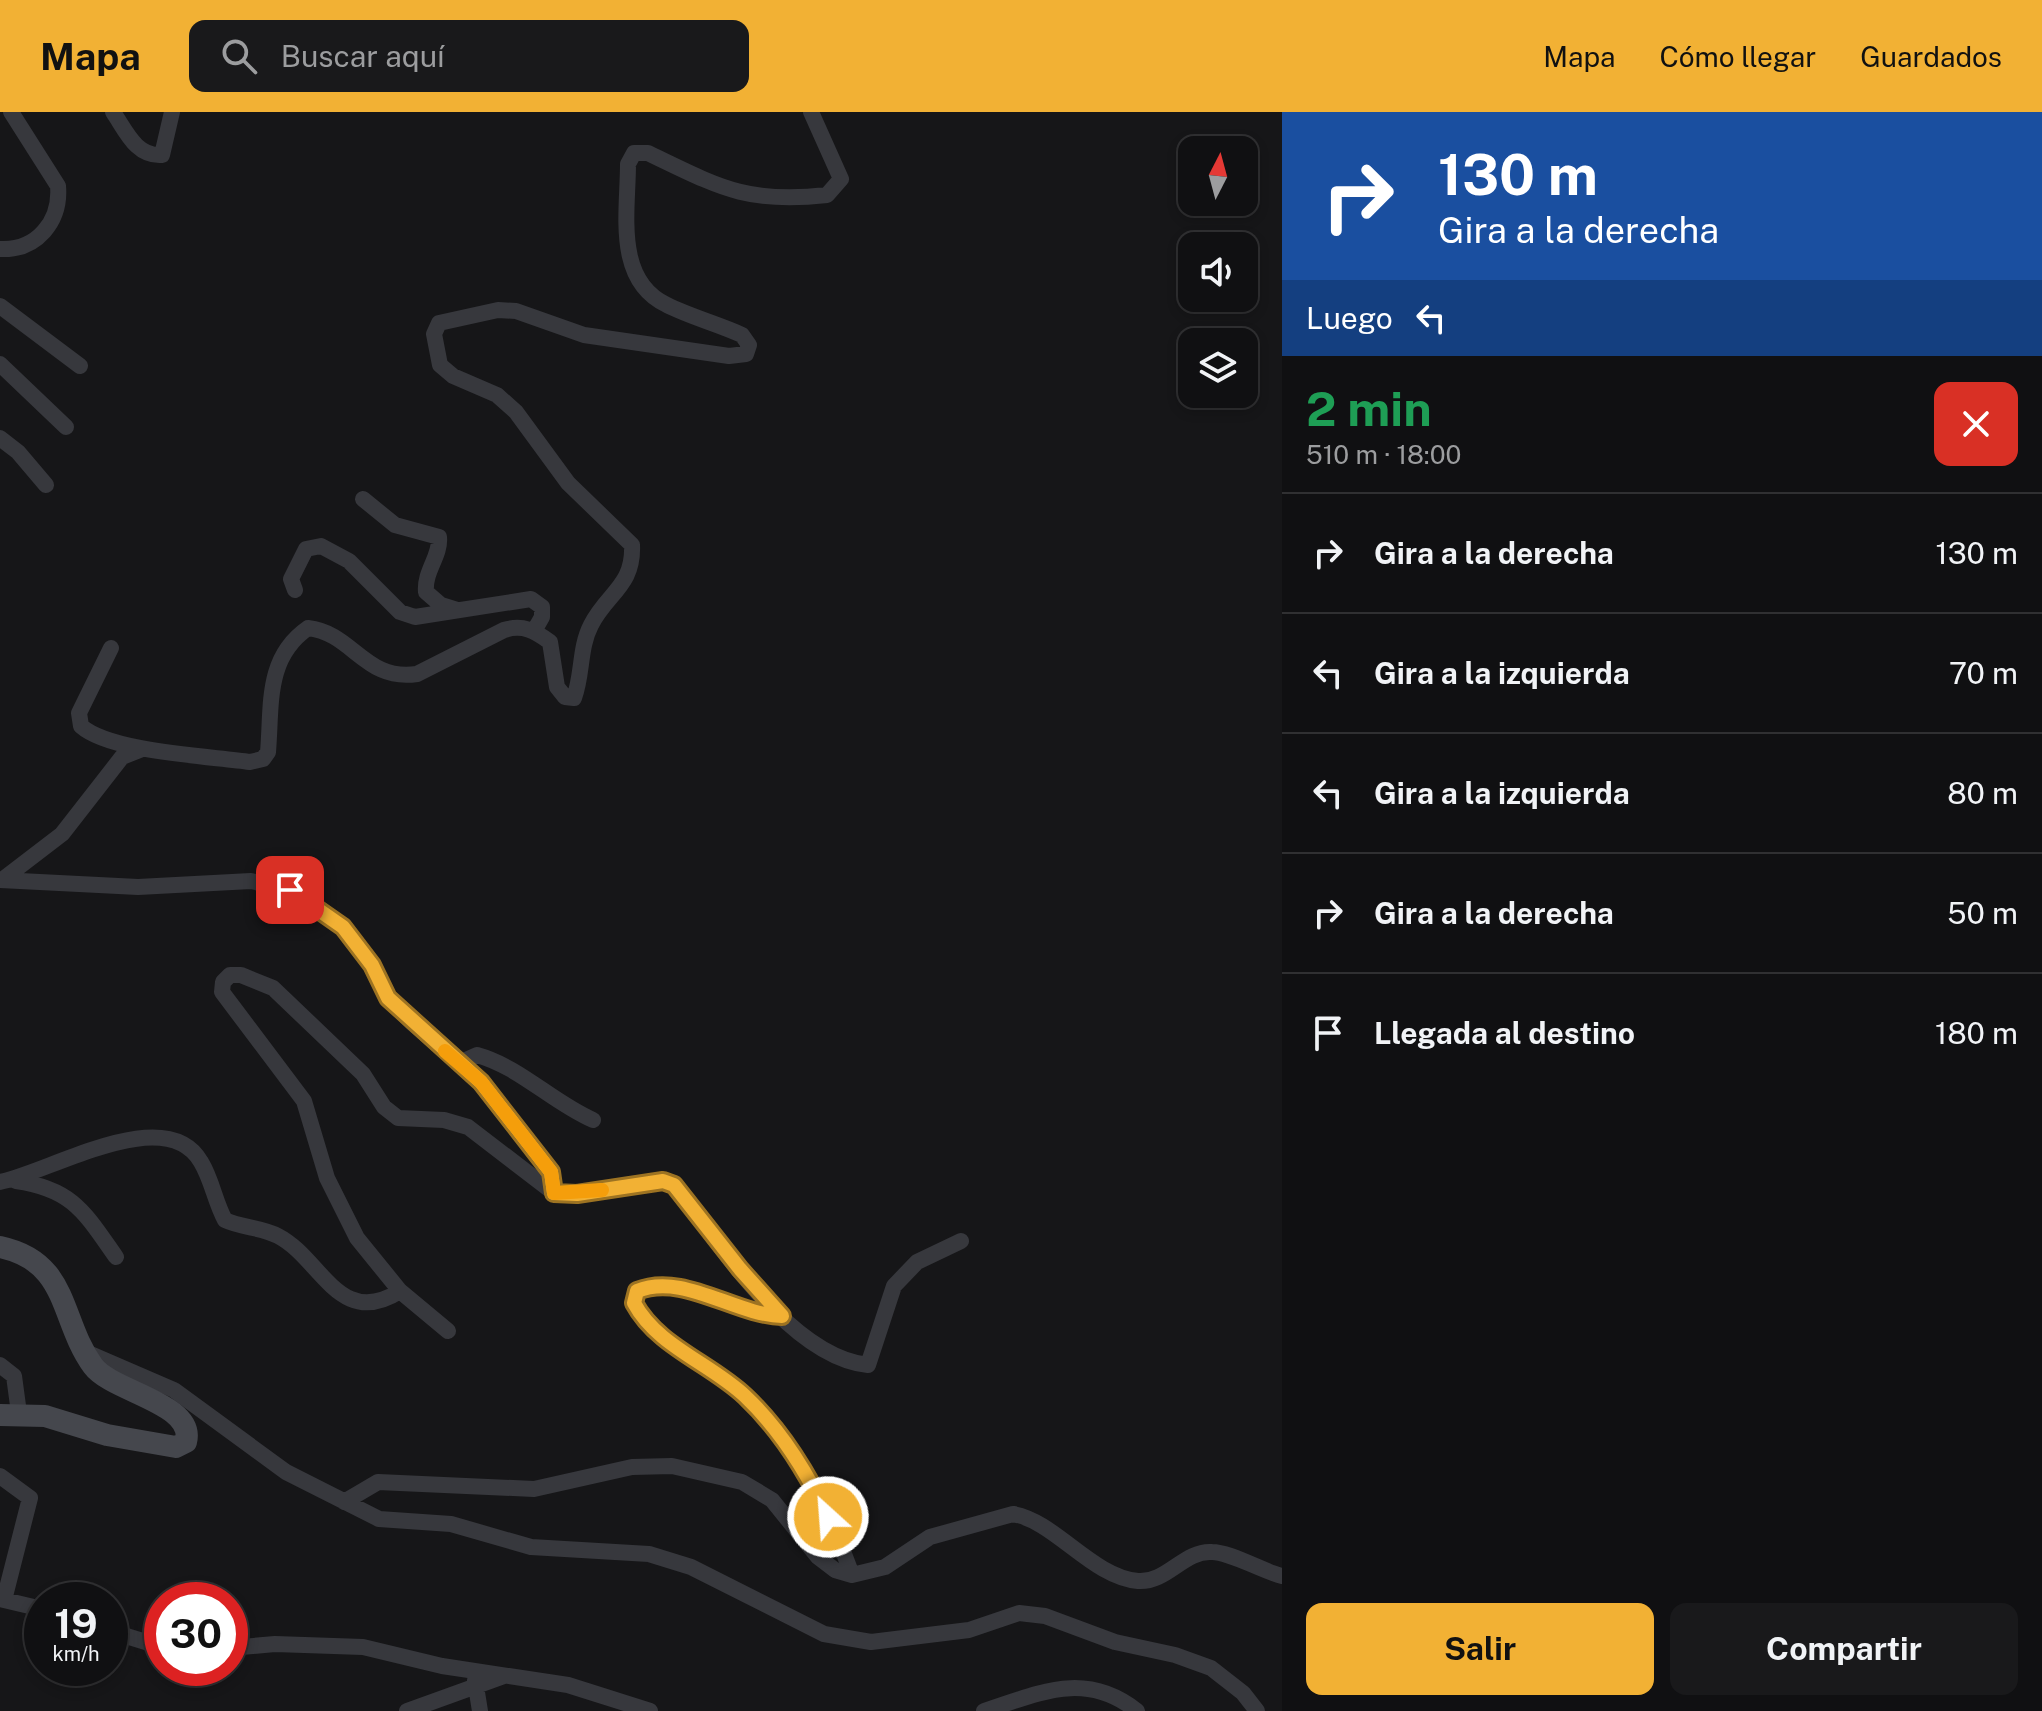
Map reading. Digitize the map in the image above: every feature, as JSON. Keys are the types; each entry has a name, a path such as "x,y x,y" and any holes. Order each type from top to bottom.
{"street":[{"path":"0,249 13,249 41,235 58,212 59,201 58,186 11,112"},
{"path":"113,112 141,152 152,156 162,155 172,112"},
{"path":"111,648 79,713 81,726 90,734 142,749 250,762 263,759 268,752 275,666 292,639 308,628 327,630 375,669 402,677 417,674 504,630 516,627 534,631 550,642 557,687 565,697 574,698 584,641 593,621 629,575 632,545 568,483 516,412 497,395 453,376 440,365 434,334 439,323 498,310 516,311 584,335 729,356 746,354 749,345 742,335 664,304 641,286 629,262 628,164 634,153 648,153 732,193 762,198 827,195 841,179 811,112"},
{"path":"0,306 80,366"},
{"path":"0,364 66,427"},
{"path":"0,438 18,452 46,485"},
{"path":"363,499 395,525 439,537 440,545 425,579 426,592 441,605 458,611"},
{"path":"295,590 291,579 306,549 321,546 349,561 400,612 430,617 531,599 542,607 542,617 534,631"},
{"path":"1,880 62,834 122,757 142,749"},
{"path":"1,880 138,887 251,881 290,890 343,927 372,965 388,998 481,1082 551,1172 554,1193"},
{"path":"448,1331 400,1291 357,1238 327,1178 304,1101 222,992 223,982 230,975 241,975 273,988 363,1074 384,1107 398,1118 444,1120 468,1127 554,1193 577,1194 663,1181 674,1185 740,1269 782,1316 817,1344 850,1363 868,1365 894,1286 917,1262 961,1241"},
{"path":"459,1063 477,1055 500,1061 569,1109 593,1120"},
{"path":"5,1181 125,1139 150,1136 172,1139 187,1147 201,1161 225,1220 280,1237 330,1286 353,1300 377,1302 400,1291"},
{"path":"5,1181 46,1185 67,1195 116,1257"},
{"path":"0,1247 24,1252 42,1267 66,1306 93,1366 113,1384 148,1397 185,1424 186,1442 176,1447 165,1446 9,1414 14,1376 0,1365"},
{"path":"782,1316 761,1316 674,1287 648,1286 637,1291 634,1303 644,1322 745,1395 803,1463 852,1575"},
{"path":"86,1352 174,1390 286,1472 379,1519 451,1524 531,1547 649,1554 691,1567 824,1634 871,1642 969,1630 1019,1613 1045,1616 1115,1642 1175,1655 1211,1668 1243,1693 1257,1711"},
{"path":"344,1502 378,1482 534,1489 632,1467 672,1466 706,1471 752,1488 772,1500 818,1557 835,1570 852,1575 885,1567 930,1537 1013,1514 1026,1516 1072,1550 1138,1581 1163,1576 1191,1557 1212,1551 1282,1576"},
{"path":"0,1476 30,1498 2,1599 24,1604"},
{"path":"248,1646 275,1644 363,1647 474,1671 568,1685 650,1711"},
{"path":"474,1671 480,1711"},
{"path":"407,1711 477,1689 505,1676"},
{"path":"984,1711 1051,1689 1081,1686 1106,1692 1137,1711"}],"slow traffic":[{"path":"445,1051 481,1082 551,1172 554,1193 577,1194 602,1190"}],"route":[{"path":"290,890 312,902 343,927 372,965 388,998 481,1082 551,1172 554,1193 577,1194 663,1181 674,1185 740,1269 782,1316 761,1316 674,1287 648,1286 637,1291 634,1303 644,1322 745,1395 803,1463 828,1517"}]}
